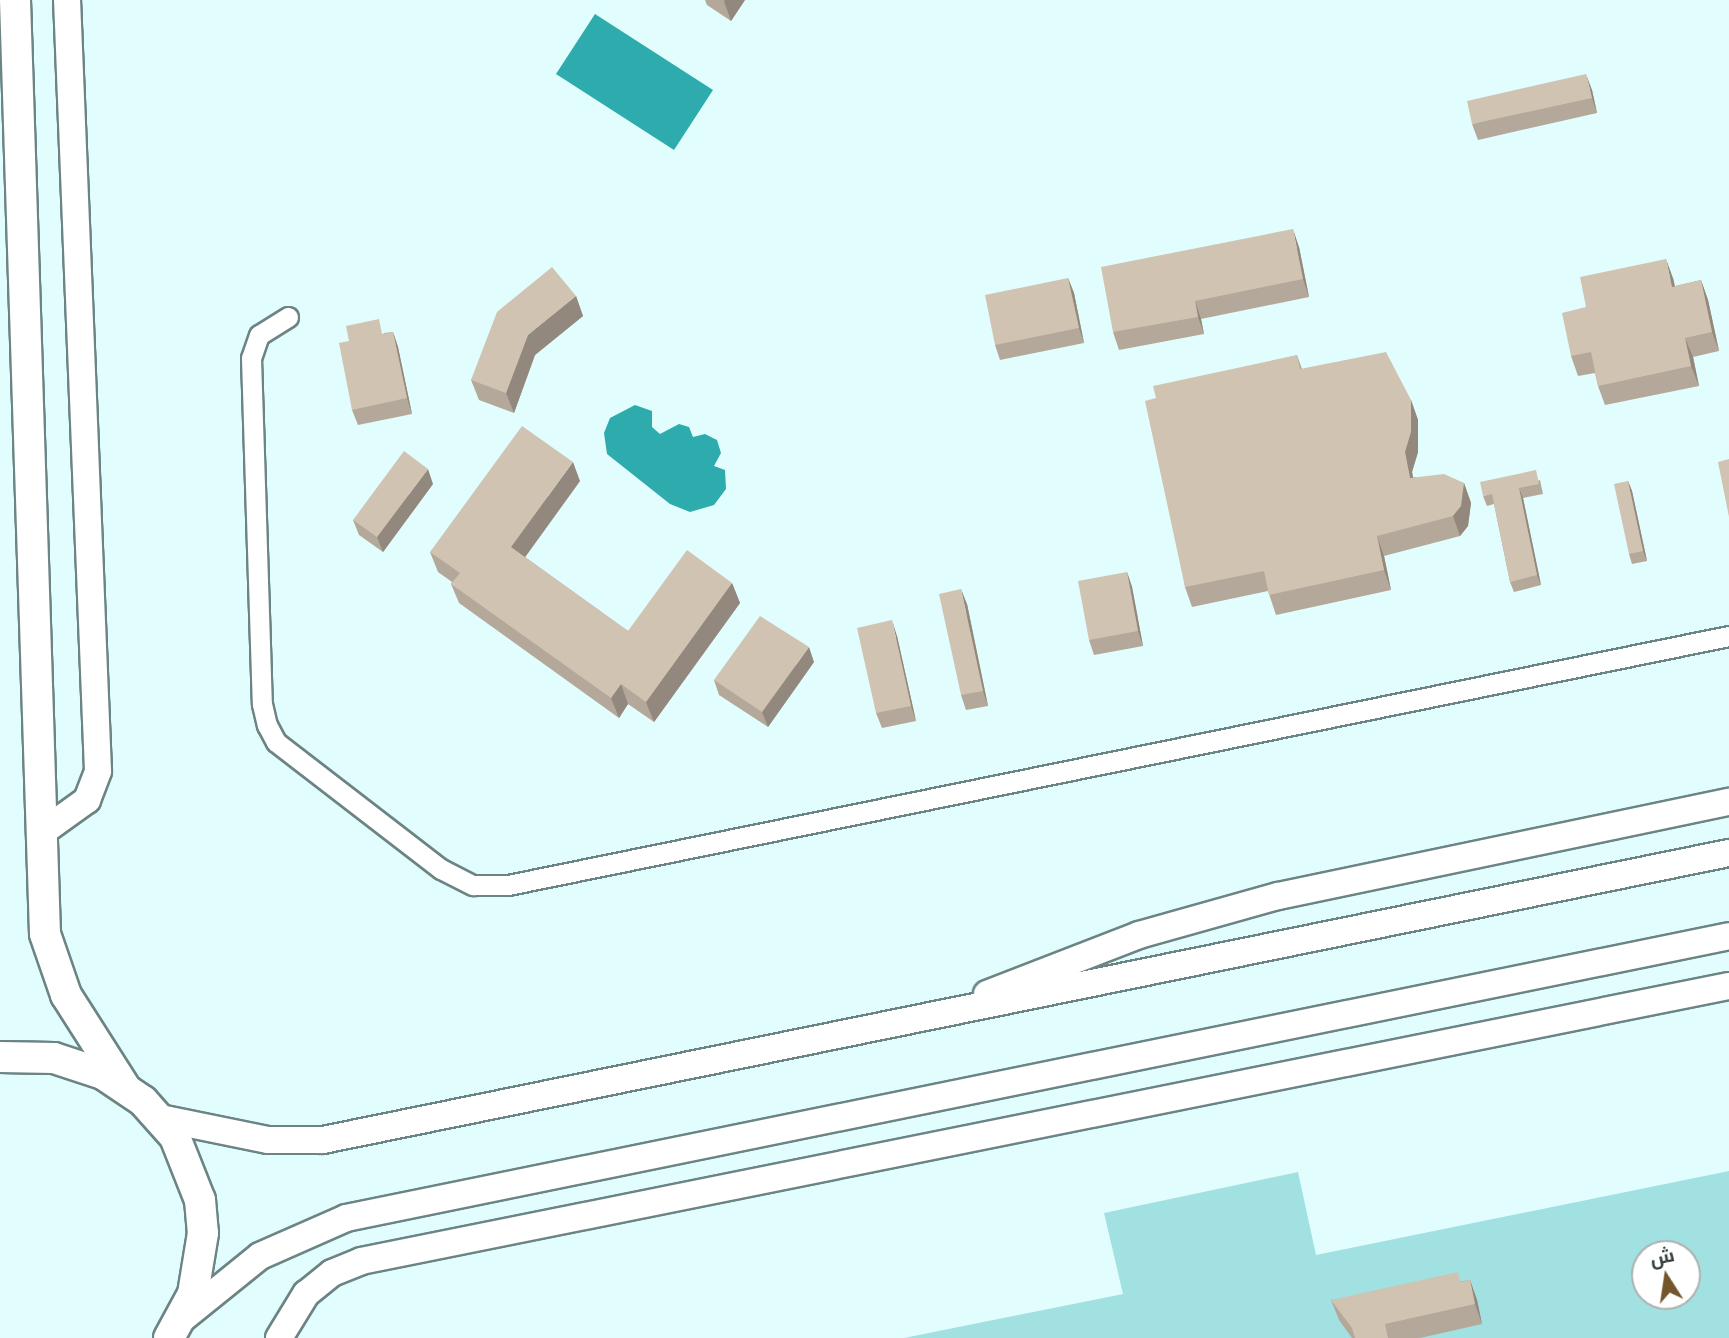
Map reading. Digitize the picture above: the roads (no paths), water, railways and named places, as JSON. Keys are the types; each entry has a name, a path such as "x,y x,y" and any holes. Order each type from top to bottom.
{"main road":[{"path":"15,0 41,834 50,955 66,995 124,1086"},
{"path":"41,834 87,800 98,771 67,0"},
{"path":"937,1016 1071,959 1208,914 1729,802"},
{"path":"160,1118 268,1140 323,1140 1729,853"},
{"path":"175,1328 260,1256 316,1228 377,1210 1729,936"},
{"path":"279,1338 306,1294 346,1266 620,1208 1729,986"},
{"path":"0,1058 54,1058 81,1065 124,1086 160,1118 190,1167 200,1200 200,1267 175,1328"},
{"path":"612,1163 620,1208"}],"street":[{"path":"288,317 259,335 251,358 262,704 267,725 276,742 440,869 472,886 520,883 1729,636"}]}
